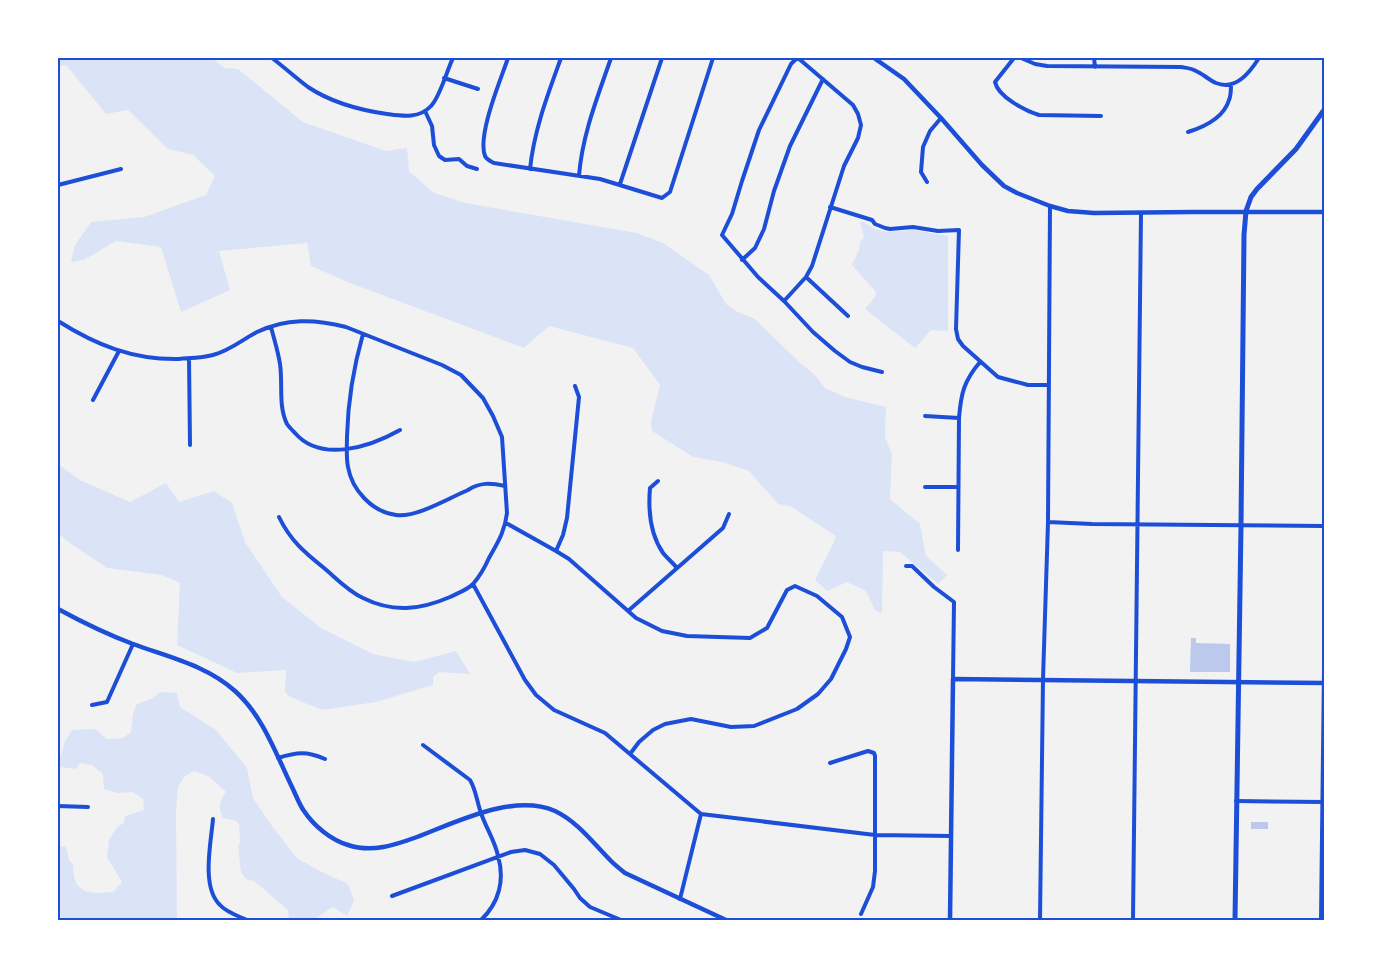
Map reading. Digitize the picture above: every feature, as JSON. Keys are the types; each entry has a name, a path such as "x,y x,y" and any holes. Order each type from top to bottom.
{"main road":[{"path":"1235,920 1244,235 1246,212 1251,197 1257,189 1296,149 1324,110"}],"street":[{"path":"272,58 308,87 332,100 363,110 409,117 425,111 431,106 437,97 453,58"},
{"path":"508,58 486,125 484,151 486,157 494,163 600,179 662,198 670,192 713,58"},
{"path":"530,168 532,146 561,58"},
{"path":"579,176 580,156 584,140 611,58"},
{"path":"620,184 662,58"},
{"path":"784,301 806,277 812,266 844,166 858,138 861,125 858,114 853,106 797,58 791,64 759,130 732,214 722,235 758,277 842,357 859,366 882,372"},
{"path":"874,58 904,78 982,166 1004,186 1050,206 1068,211 1094,213 1324,212"},
{"path":"1014,58 995,82 996,89 1004,97 1032,113 1040,115 1101,116"},
{"path":"1021,58 1035,64 1047,66 1180,67 1194,69 1216,83 1224,85 1235,83 1249,73 1259,58"},
{"path":"1094,58 1096,67"},
{"path":"444,78 478,89"},
{"path":"742,260 754,248 764,229 774,191 790,146 823,79"},
{"path":"1188,132 1200,128 1222,113 1230,100 1231,84"},
{"path":"425,111 432,126 434,146 439,156 445,160 459,159 467,166 478,169"},
{"path":"927,182 921,172 923,147 930,131 941,118"},
{"path":"58,185 120,169"},
{"path":"1040,920 1043,679 1048,522 1050,206"},
{"path":"830,207 872,220 875,224 890,229 913,227 938,231 958,230 956,329 958,339 963,346 998,377 1028,385 1049,385"},
{"path":"1133,920 1141,213"},
{"path":"806,277 848,316"},
{"path":"58,321 80,335 108,348 160,359 214,355 258,332 293,321 311,320 333,323 442,365 461,375 483,398 494,416 502,437 506,523 504,531 481,574 467,589 437,602 406,609 383,606 362,598 299,548 279,517"},
{"path":"272,327 280,365 282,408 288,425 301,440 314,447 330,450 359,447 387,438 400,430"},
{"path":"363,334 348,407 347,448 348,466 352,482 363,498 380,511 397,515 415,514 482,484 492,483 505,486"},
{"path":"93,400 120,351"},
{"path":"189,358 190,445"},
{"path":"958,550 960,396 974,369 980,362"},
{"path":"556,551 567,518 579,397 575,386"},
{"path":"925,416 959,418"},
{"path":"658,481 650,488 649,512 653,534 663,553 677,568"},
{"path":"925,486 958,487"},
{"path":"628,611 723,528 729,514"},
{"path":"1048,522 1324,526"},
{"path":"506,523 569,559 636,618 662,631 687,636 750,638 766,628 787,590 795,586 817,596 842,617 850,637 846,650 830,679 818,694 797,709 754,726 731,727 691,719 665,724 653,730 638,742 630,754"},
{"path":"906,566 912,566 934,587 954,602 950,920"},
{"path":"473,584 525,680 536,695 554,710 605,733 701,814 834,831 951,836"},
{"path":"58,609 90,627 186,662 214,676 234,690 246,703 267,734 304,812 320,830 348,846 363,848 391,847 490,810 536,805 554,811 570,820 588,836 611,862 625,873 726,920"},
{"path":"92,705 107,702 133,644"},
{"path":"1321,920 1324,802 1324,669"},
{"path":"953,679 1324,683"},
{"path":"423,745 470,780 498,856 501,879 497,899 490,912 481,920"},
{"path":"830,763 868,751 876,756 875,870 873,887 861,914"},
{"path":"278,758 293,753 313,754 325,759"},
{"path":"1236,801 1324,802"},
{"path":"58,806 88,808"},
{"path":"680,898 701,814"},
{"path":"213,819 208,863 210,889 221,907 247,920"},
{"path":"392,896 498,856 525,850 540,854 554,865 580,898 590,906 622,920"}],"shaded area":[{"path":"58,58 212,58 224,68 238,69 303,122 386,151 407,148 409,171 434,193 465,203 637,233 663,243 709,275 726,304 736,311 755,319 815,375 825,388 845,397 886,407 885,437 892,455 890,499 920,524 926,556 947,575 938,584 900,552 883,551 882,613 875,610 866,591 847,582 827,591 815,580 836,536 790,506 778,504 749,471 722,462 693,457 652,431 651,421 660,385 633,348 549,326 524,348 350,283 311,266 307,243 219,251 230,290 181,312 161,247 116,241 84,260 71,262 75,245 91,222 144,217 206,195 215,176 193,155 168,149 128,110 106,114 66,65 58,67"},
{"path":"860,222 887,232 913,230 948,236 948,331 931,330 915,348 865,309 875,297 876,292 852,265 859,250 860,242 864,238"},
{"path":"58,464 80,480 130,502 166,483 179,502 214,491 232,503 245,542 282,597 321,628 373,654 414,662 456,651 470,674 439,672 433,677 433,685 376,702 322,710 288,696 285,691 286,670 237,673 177,645 180,583 162,575 107,568 58,533"},
{"path":"160,692 177,693 180,707 216,730 247,768 253,798 297,858 348,884 354,901 347,916 333,907 313,920 289,920 288,910 254,881 246,879 241,873 238,846 240,842 239,824 236,821 223,818 220,810 221,801 226,792 208,776 194,771 185,776 178,787 176,811 177,920 59,920 58,846 66,847 69,860 73,864 77,885 85,891 96,893 113,892 122,882 107,857 109,840 117,827 124,823 125,816 144,810 143,799 133,792 117,793 104,789 103,774 92,765 80,763 76,769 61,767 59,762 65,741 72,730 95,729 107,739 123,738 131,732 133,714 137,704 153,698"}],"building":[{"path":"1191,638 1196,638 1196,643 1230,644 1230,672 1190,672"},
{"path":"1251,822 1268,822 1268,829 1251,829"}]}
